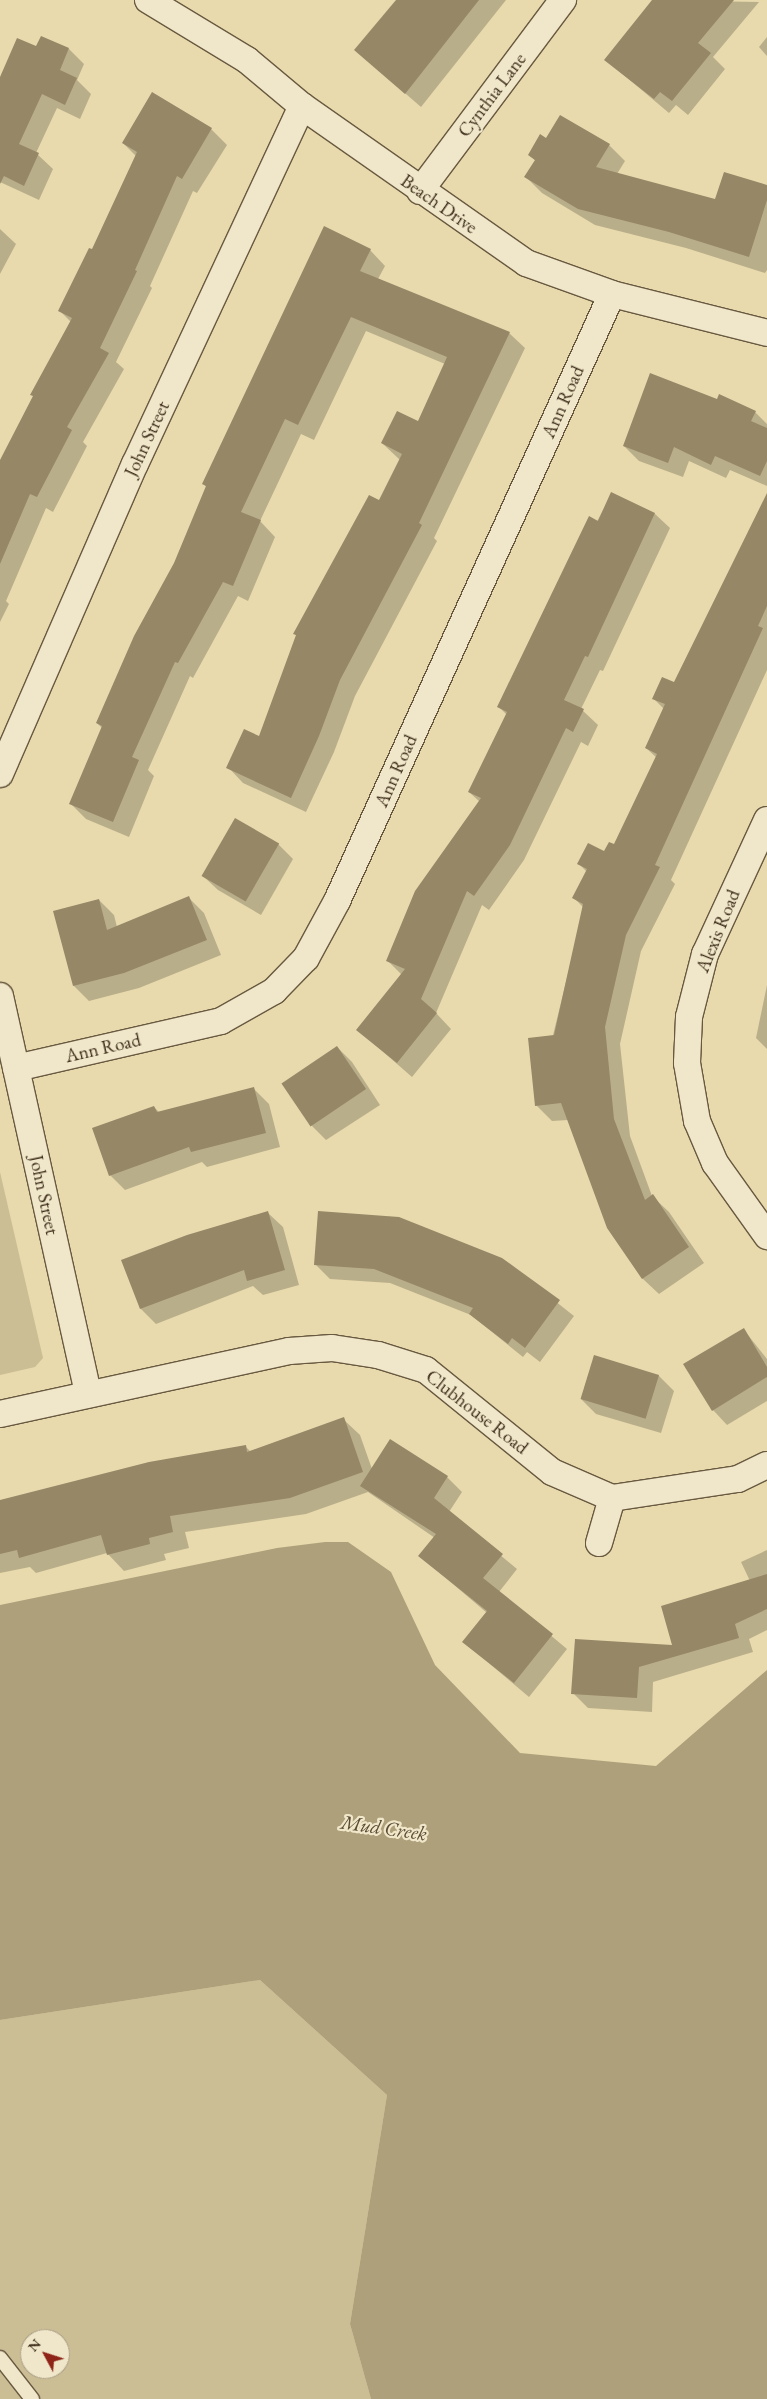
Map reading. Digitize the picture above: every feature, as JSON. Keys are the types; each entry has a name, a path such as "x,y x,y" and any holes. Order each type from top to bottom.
{"street":[{"name":"Beach Drive","path":"148,0 247,60 302,106 420,191 526,263 612,294 767,333"},
{"name":"Cynthia Lane","path":"420,191 564,0"},
{"name":"John Street","path":"0,774 135,464 302,106"},
{"name":"Ann Road","path":"16,1068 221,1021 274,991 306,958 337,901 612,294"},
{"name":"Alexis Road","path":"767,820 705,954 689,1017 687,1062 697,1121 715,1163 767,1236"},
{"name":"John Street","path":"0,996 88,1394"},
{"name":"Clubhouse Road","path":"0,1414 288,1352 332,1348 378,1355 426,1370 552,1472 612,1498"},
{"path":"599,1543 612,1498 738,1479 767,1465"}],"lane":[{"path":"0,2358 32,2399"}],"shaded area":[{"path":"0,1172 43,1358 35,1367 0,1375"},
{"path":"260,1980 387,2095 350,2324 371,2399 0,2399 0,2020"}],"water":[{"name":"Mud Creek","path":"325,1542 348,1542 391,1572 435,1665 520,1753 656,1766 767,1670 767,2399 371,2399 350,2324 387,2095 260,1980 0,2020 0,1605 277,1548"}],"building":[{"path":"396,0 479,0 405,94 354,50"},
{"path":"652,0 734,0 698,43 711,53 672,101 660,92 654,99 604,60"},
{"path":"41,36 69,48 60,70 77,78 65,105 42,94 19,144 39,153 24,186 4,176 0,184 0,77 17,38 36,46"},
{"path":"152,92 212,128 182,179 177,176 135,270 137,271 100,348 109,353 67,427 72,430 37,497 30,494 0,564 0,460 33,396 30,395 72,318 58,311 89,248 92,249 137,152 122,143"},
{"path":"560,115 610,144 596,167 715,199 724,172 767,185 767,200 749,257 669,232 578,209 524,177 535,160 528,155 540,134 546,138"},
{"path":"324,226 371,249 360,271 510,332 419,523 422,525 340,680 319,736 291,798 226,768 244,729 259,736 296,635 293,634 369,495 379,500 402,454 381,443 397,411 418,421 447,357 351,317 298,425 285,419 241,512 261,520 233,586 223,582 178,663 175,662 132,757 139,760 113,822 69,804 102,726 96,723 134,636 174,563 206,486 202,484"},
{"path":"650,373 717,399 719,394 756,411 751,421 767,428 767,461 760,476 715,456 711,465 674,447 668,463 623,446"},
{"path":"611,492 655,513 588,657 585,656 564,700 584,709 573,732 566,728 510,845 474,896 467,891 421,999 437,1013 397,1063 356,1030 405,969 386,961 415,891 481,798 468,792 507,712 497,707 589,516 598,521"},
{"path":"767,493 767,606 758,626 763,628 655,865 660,867 626,935 605,1027 614,1119 645,1200 653,1194 689,1247 642,1279 607,1228 561,1103 535,1106 528,1038 554,1035 583,904 572,898 587,869 577,864 588,843 604,851 609,842 614,844 657,754 645,748 665,704 652,699 662,677 674,682"},
{"path":"235,818 279,844 246,902 201,876"},
{"path":"189,896 207,940 124,973 73,986 53,911 99,899 107,930"},
{"path":"337,1046 366,1089 311,1127 281,1083"},
{"path":"254,1087 266,1133 191,1152 189,1147 109,1176 92,1128 154,1106 157,1112"},
{"path":"268,1211 285,1270 247,1281 244,1270 140,1309 121,1260 187,1235"},
{"path":"318,1211 399,1217 502,1258 560,1300 525,1348 512,1338 508,1344 469,1314 473,1308 374,1269 314,1265"},
{"path":"744,1328 767,1367 767,1377 712,1411 683,1364"},
{"path":"594,1355 659,1375 646,1419 581,1399"},
{"path":"344,1417 363,1472 290,1498 170,1516 173,1532 149,1538 150,1544 107,1555 101,1535 19,1558 17,1550 0,1554 0,1500 149,1462 246,1445 247,1452"},
{"path":"390,1439 448,1476 434,1498 503,1554 483,1578 553,1634 514,1683 462,1642 487,1611 418,1556 436,1534 360,1486"},
{"path":"767,1574 767,1609 735,1624 739,1638 639,1667 637,1698 571,1694 575,1639 672,1645 661,1606"}]}
